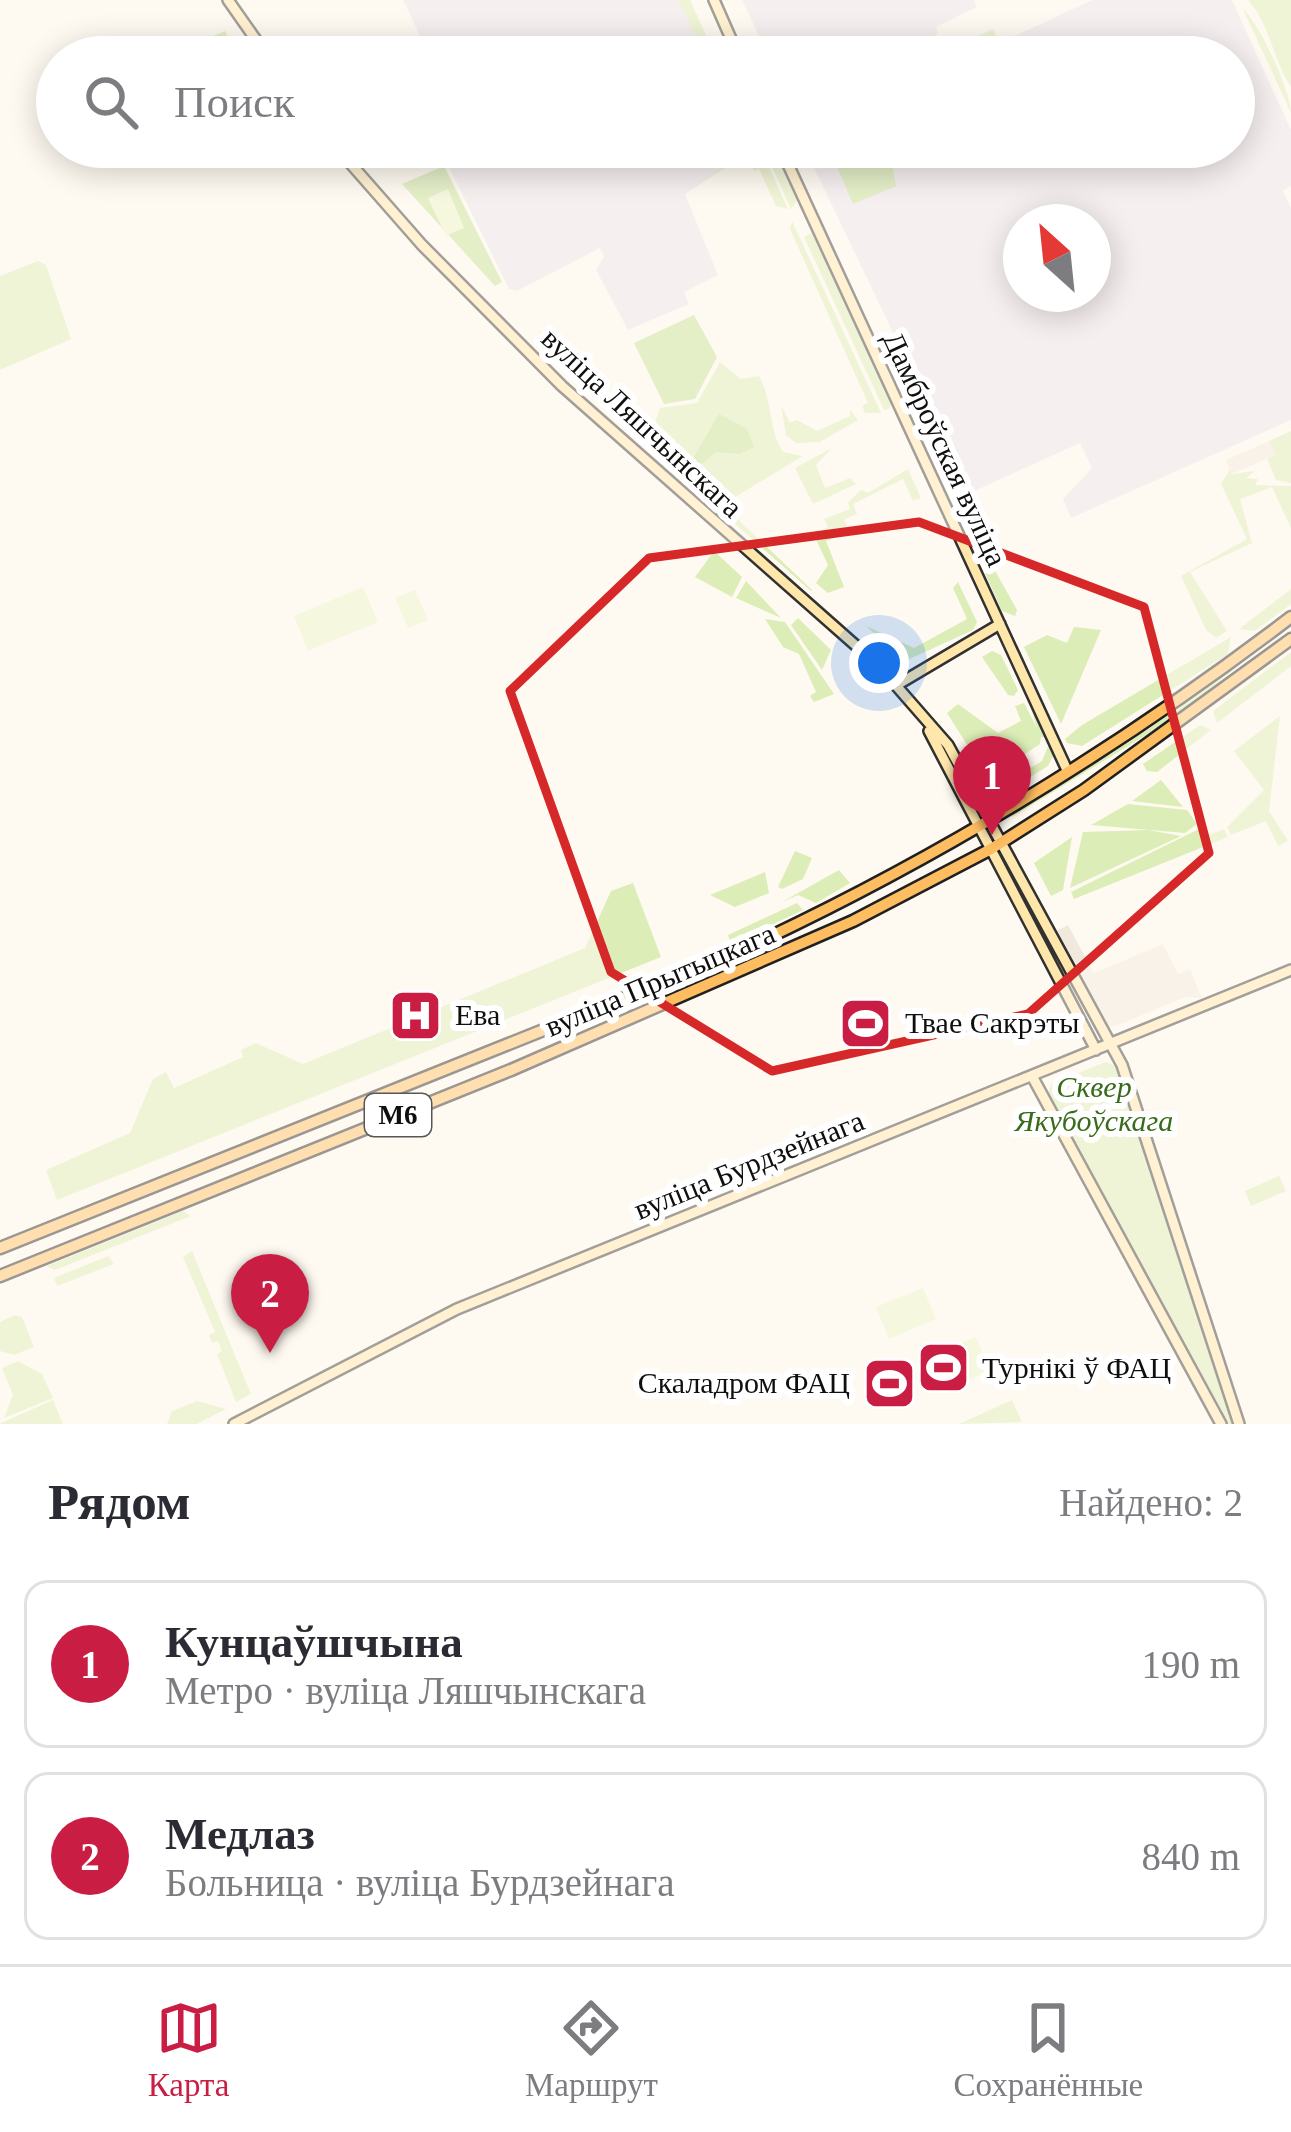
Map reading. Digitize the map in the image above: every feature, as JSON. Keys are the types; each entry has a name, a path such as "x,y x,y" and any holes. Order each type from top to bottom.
{"main road":[{"path":"228,0 253,36"},
{"path":"714,0 730,36"},
{"name":"вуліца Ляшчынскага","path":"354,168 422,245 562,386 897,685 948,746 991,820 996,845"},
{"name":"Дамброўская вуліца","path":"790,168 1067,770"},
{"name":"вуліца Прытыцкага","path":"0,1248 733,954 828,910 991,820 1182,698 1291,617"},
{"path":"897,685 1000,624"},
{"name":"вуліца Прытыцкага","path":"0,1276 741,974 996,845 1165,735 1291,639"},
{"name":"вуліца Ляшчынскага","path":"926,723 979,827 996,845"},
{"path":"996,845 1111,1044 1239,1424"},
{"path":"996,845 1096,1050"},
{"name":"вуліца Бурдзейнага","path":"234,1424 450,1312 1291,970"},
{"path":"1032,1076 1221,1424"}],"highlighted area":[{"path":"919,522 1144,607 1209,853 1028,1014 772,1071 611,972 510,691 649,558"}],"shaded area":[{"path":"403,0 689,0 705,36 420,36"},
{"path":"742,0 974,0 977,7 936,27 938,34 933,36 759,36"},
{"path":"1092,0 1232,0 1248,36 1015,36"},
{"path":"1255,51 1291,130 1291,186 1283,191 1291,208 1291,420 1071,518 1063,499 1092,468 1080,443 970,493 814,168 1255,168"},
{"path":"449,168 725,168 685,194 718,275 684,292 689,304 628,330 596,270 604,257 600,248 517,291 509,289"},
{"path":"1269,441 1276,455 1232,474 1226,460"},
{"path":"1068,925 1094,973 1163,944 1178,974 1190,969 1202,998 1186,997 1108,1029 1056,931"}],"green space":[{"path":"678,0 690,0 706,36 695,36"},
{"path":"1248,0 1291,0 1291,87 1262,20"},
{"path":"1243,9 1273,59 1291,113"},
{"path":"445,168 502,282 495,286 402,184"},
{"path":"752,168 769,168 788,209 776,206 759,169"},
{"path":"772,168 782,168 797,201 791,209"},
{"path":"838,168 893,168 896,186 853,204"},
{"path":"448,189 464,228 446,236 428,198"},
{"path":"792,221 881,413 865,413 862,406 868,403 790,229"},
{"path":"812,233 889,409 884,410 804,237"},
{"path":"38,261 46,265 71,339 0,370 0,276"},
{"path":"694,315 717,357 695,399 664,404 634,343"},
{"path":"720,362 741,379 759,376 783,452 803,456 727,502 652,431 660,408 697,403"},
{"path":"781,405 790,423 797,420 817,431 850,416 850,410 858,420 820,442 796,443 786,435"},
{"path":"719,414 747,429 754,447 740,454 716,452 698,467 691,462"},
{"path":"1291,431 1291,483 1276,480 1267,459 1275,455 1269,441"},
{"path":"832,448 816,465 825,488 850,478 856,484 813,504 795,468"},
{"path":"908,469 921,498 913,501 903,479 853,504 857,514 844,520 849,532 826,541 844,587 828,593 816,583 828,565 814,535 828,527 824,519 850,509 848,502 861,490 868,493"},
{"path":"1230,469 1232,474 1255,471 1246,478 1258,479 1255,485 1291,486 1291,528 1272,487 1240,499 1252,543 1190,572 1227,631 1216,638 1206,630 1181,576 1247,539 1221,484"},
{"path":"727,509 812,590 727,517"},
{"path":"714,551 742,577 732,597 695,577"},
{"path":"993,567 1017,610 1015,616 1002,611 985,573"},
{"path":"746,581 781,618 736,598"},
{"path":"958,582 977,622 973,630 905,661 866,626 914,648 967,619 953,588"},
{"path":"363,587 378,622 308,651 294,616"},
{"path":"1291,589 1291,604 1255,631 1239,629"},
{"path":"415,590 428,620 408,628 395,598"},
{"path":"798,618 831,650 822,670 791,625"},
{"path":"765,619 785,622 834,694 814,702 810,696 816,692 799,654 783,647"},
{"path":"1291,623 1177,716 1012,817 1017,809 1150,728"},
{"path":"1074,627 1101,630 1061,724 1024,647 1047,635 1067,643"},
{"path":"1231,637 1228,654 1082,746 1067,743 1065,739 1082,725"},
{"path":"992,651 1001,655 1018,690 1014,696 1008,695 982,657"},
{"path":"1291,652 1291,666 1217,723 1213,711"},
{"path":"1024,703 1037,728 1030,705 1047,738 1041,737 1040,744 988,778 947,713 958,704 998,733 1021,721 1015,706"},
{"path":"1280,716 1269,811 1288,841 1278,846 1266,821 1231,835 1227,827 1264,790 1234,751"},
{"path":"1200,725 1211,730 1157,772 1147,771 1143,764"},
{"path":"1049,744 1053,756 1048,766 1003,794 984,788 997,788 1042,761"},
{"path":"1161,780 1183,807 1132,801"},
{"path":"1128,804 1187,810 1197,824 1185,833 1091,825"},
{"path":"1201,828 1209,835 1224,829 1228,837 1074,899 1071,892"},
{"path":"1148,830 1181,836 1070,888 1083,832"},
{"path":"1072,837 1063,890 1051,896 1034,863"},
{"path":"795,851 812,858 803,879 782,889 778,887"},
{"path":"839,870 850,883 816,903 798,895 782,902"},
{"path":"765,872 769,893 735,907 710,895"},
{"path":"633,883 661,957 57,1200 46,1170 130,1133 153,1079 166,1072 174,1088 243,1057 241,1050 256,1043 303,1064 585,948 611,891"},
{"path":"797,903 803,910 731,944 728,935"},
{"name":"Сквер Якубоўскага","path":"1106,1062 1115,1066 1235,1424 1225,1424 1048,1093 1052,1083"},
{"path":"1279,1176 1286,1191 1251,1206 1245,1191"},
{"path":"183,1211 191,1216 55,1270 47,1266"},
{"path":"192,1251 251,1394 236,1402 217,1354 222,1351 218,1341 212,1343 209,1335 215,1332 183,1257"},
{"path":"108,1256 114,1264 57,1286 54,1278"},
{"path":"923,1288 936,1319 889,1339 876,1307"},
{"path":"22,1317 34,1347 14,1355 0,1351 0,1322"},
{"path":"976,1337 990,1371 960,1383 946,1349"},
{"name":"Турнікі ў ФАЦ","path":"941,1347 957,1385 945,1390 929,1352"},
{"path":"18,1361 42,1374 53,1398 4,1418 13,1395 2,1368"},
{"path":"53,1400 63,1424 0,1424 1,1423"},
{"path":"1012,1400 1022,1422 959,1424"},
{"path":"197,1401 226,1409 197,1424 167,1424 172,1411"}],"place":[{"name":"Кунцаўшчына","path":"992,835"},
{"name":"Ева","path":"416,1015"},
{"name":"Твае Сакрэты","path":"866,1023"},
{"name":"Медлаз","path":"270,1353"},
{"name":"Турнікі ў ФАЦ","path":"943,1368"},
{"name":"Скаладром ФАЦ","path":"889,1383"}]}
